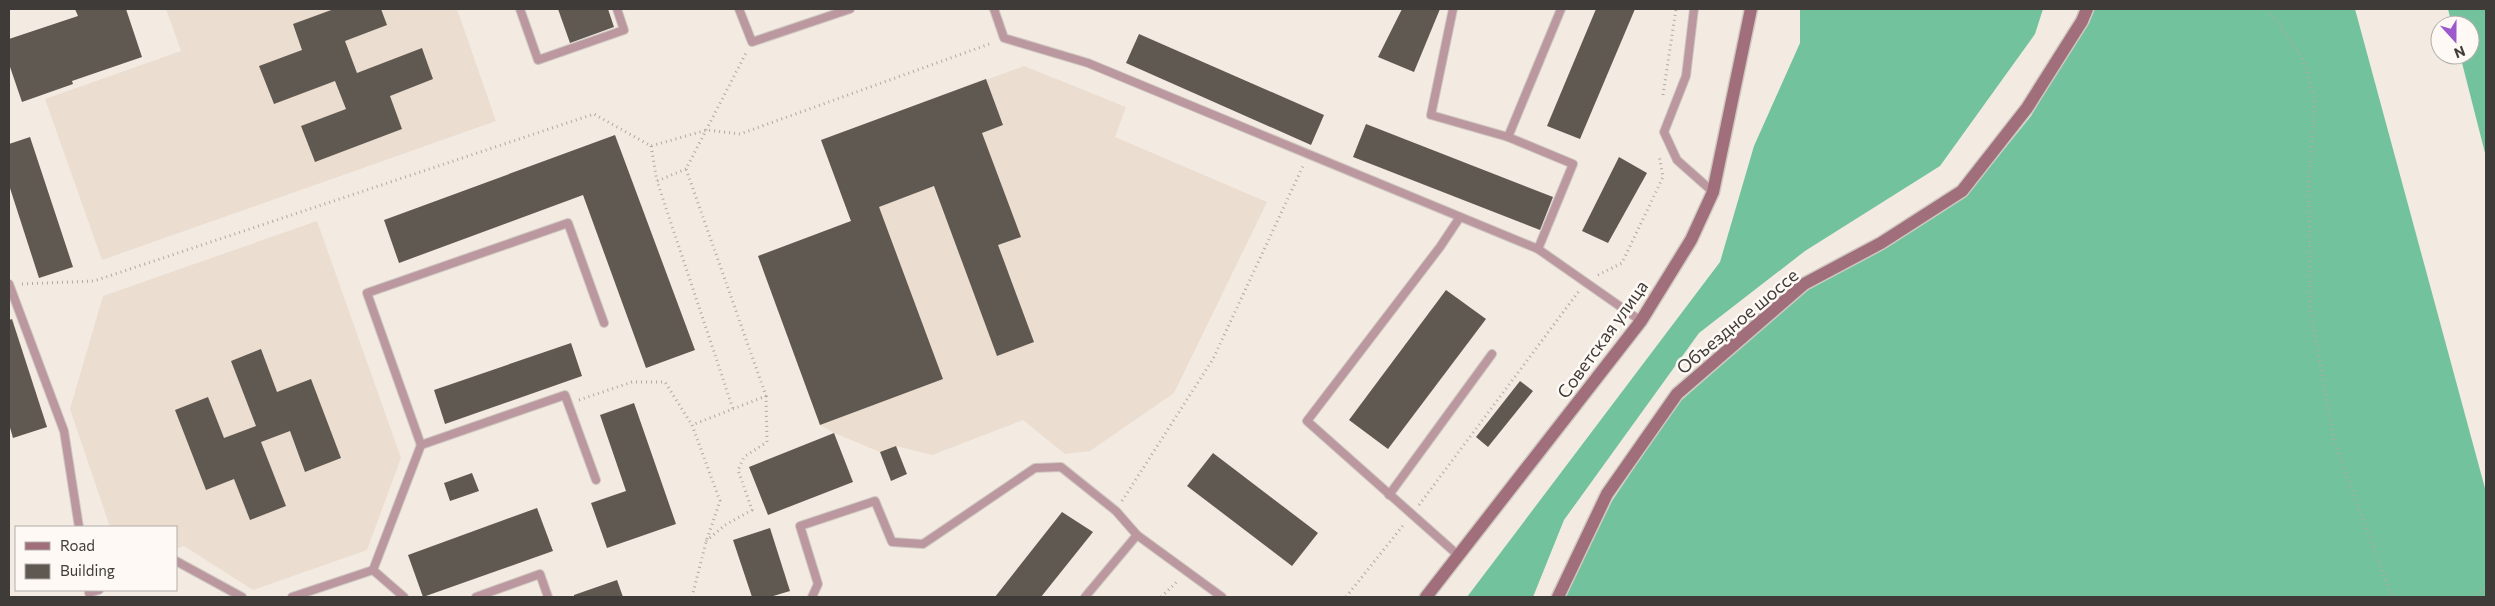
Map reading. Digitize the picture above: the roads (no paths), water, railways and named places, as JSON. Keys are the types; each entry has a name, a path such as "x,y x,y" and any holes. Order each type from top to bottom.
{"street":[{"name":"Советская улица","path":"1426,597 1642,321 1691,240 1713,192 1751,9"},
{"name":"Объездное шоссе","path":"1558,597 1607,494 1677,394 1804,284 1881,243 1962,191 2028,108 2082,21 2087,9"}],"lane":[{"path":"520,9 538,60 624,30 617,9"},
{"path":"740,9 752,42 850,9"},
{"path":"994,9 1004,38 1088,63 1538,249 1642,321"},
{"path":"1453,9 1431,115 1508,137 1572,164 1538,249"},
{"path":"1508,137 1561,9"},
{"path":"1694,9 1686,76 1664,132 1677,160 1713,192"},
{"path":"1459,556 1307,421 1440,247 1460,217"},
{"path":"373,570 421,445 367,293 568,223 604,323"},
{"path":"9,284 64,430 79,526"},
{"path":"1389,495 1492,354"},
{"path":"421,445 565,395 596,480"},
{"path":"812,597 818,584 800,526 875,501 892,542 923,544 1035,468 1061,467 1116,511 1137,535 1188,570 1222,597"},
{"path":"1085,597 1137,535"},
{"path":"178,562 242,597"},
{"path":"292,597 373,570"},
{"path":"373,570 404,597"},
{"path":"476,597 540,574 548,597"}]}
